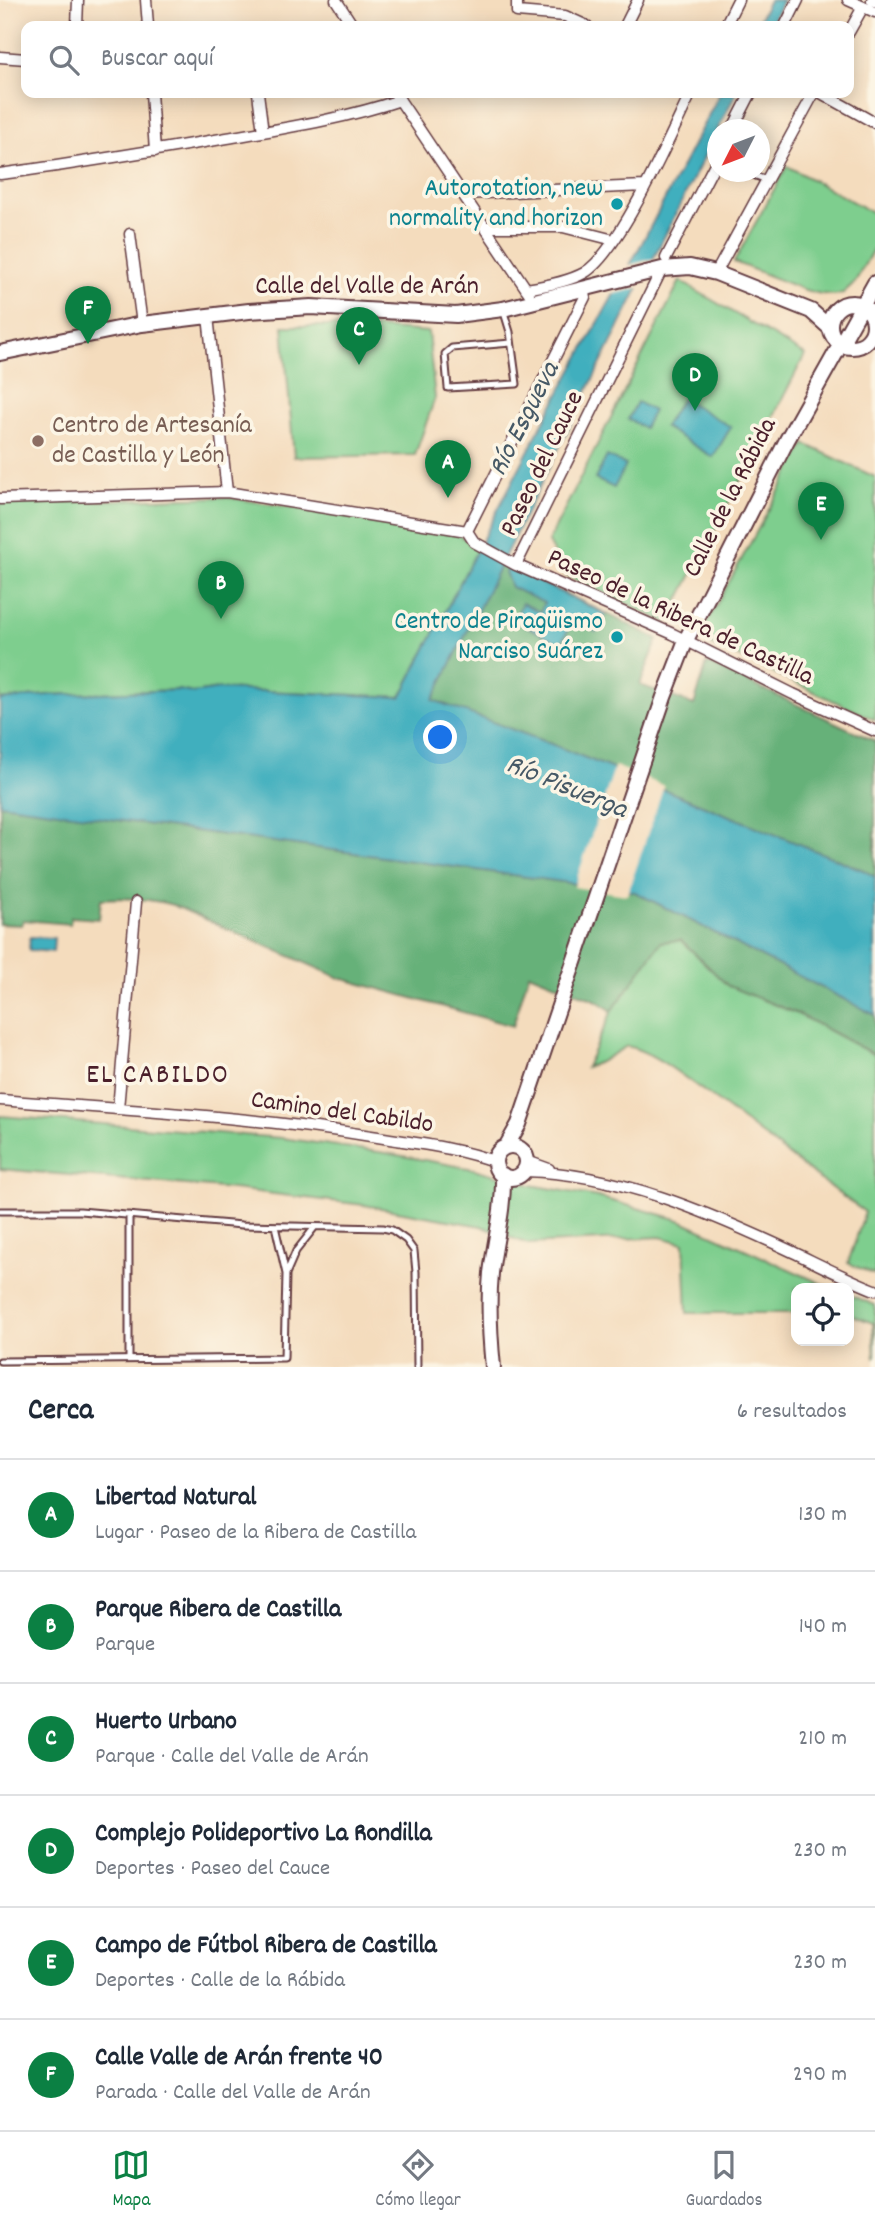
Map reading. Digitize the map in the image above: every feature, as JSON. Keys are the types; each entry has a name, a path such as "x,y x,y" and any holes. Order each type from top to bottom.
{"street":[{"path":"77,21 78,0"},
{"path":"146,0 148,21"},
{"path":"336,0 350,21"},
{"path":"517,0 517,12 565,16 576,21"},
{"path":"628,21 638,0"},
{"path":"728,21 738,0"},
{"path":"788,21 798,0"},
{"path":"848,0 870,3"},
{"path":"870,3 875,12"},
{"path":"854,25 870,3"},
{"path":"0,57 21,59"},
{"path":"151,98 155,151"},
{"path":"259,98 263,132"},
{"path":"0,174 88,163 263,132 375,109 395,98"},
{"path":"398,98 530,295"},
{"path":"485,227 563,227 614,240 645,186 689,98"},
{"path":"738,119 748,98"},
{"path":"770,174 811,98"},
{"path":"830,98 875,122"},
{"name":"Paseo del Cauce","path":"511,563 707,180"},
{"path":"716,273 766,182"},
{"path":"463,194 645,186"},
{"path":"130,234 142,324"},
{"name":"Calle del Valle de Arán","path":"0,353 142,324 208,316 311,307 456,315 503,309 541,286 583,273 599,260 614,240"},
{"name":"Calle del Valle de Arán","path":"530,295 608,283 664,264 716,273 811,311"},
{"name":"Calle de la Rábida","path":"511,1162 519,1124 547,1040 686,640 794,426 842,345 875,282"},
{"name":"Paseo del Cauce","path":"467,531 584,297"},
{"path":"850,303 862,305 870,313 875,325 872,340 857,347 842,345 837,342 830,328 811,311 835,311 850,303"},
{"path":"830,328 835,311"},
{"path":"208,316 227,492"},
{"path":"0,499 227,492 467,531"},
{"name":"Paseo de la Ribera de Castilla","path":"467,531 474,542 511,563 686,640 793,694 875,731"},
{"path":"118,1109 136,902"},
{"name":"Camino del Cabildo","path":"0,1100 306,1125 592,1178 658,1197 723,1221 875,1290"},
{"path":"493,1367 491,1276 511,1162"}],"lane":[{"path":"503,309 511,343 517,384 448,388 445,354 453,348 511,343"},
{"path":"0,1211 80,1211 275,1226 392,1230 406,1240 414,1251 418,1367"},
{"path":"129,1215 129,1359"},
{"path":"0,1361 284,1358 286,1273 275,1226"},
{"path":"286,1273 296,1251 315,1227"}],"green space":[{"path":"787,166 875,214 875,246 855,282 843,293 821,294 805,290 734,262"},
{"path":"680,281 805,355 667,623 565,575 548,542"},
{"path":"283,326 353,326 428,332 435,398 415,455 294,457"},
{"path":"805,444 875,477 875,720 698,638"},
{"path":"225,497 457,533 478,549 401,697 219,689 193,693 178,690 47,695 0,700 0,503"},
{"path":"501,562 658,639 640,685 694,705 707,663 875,741 875,877 551,744 432,700"},
{"path":"0,804 635,892 875,1015 875,1055 798,1014 728,986 681,940 661,942 612,1011 597,1001 529,973 513,1026 340,978 173,905 155,901 101,899 99,919 71,917 70,924 23,920 22,925 0,924"},
{"path":"681,940 728,986 798,1014 875,1055 875,1275 848,1263 865,1212 678,1072 648,1054 627,1046 586,1067 612,1011 661,941"},
{"path":"0,1116 282,1138 474,1169 531,1185 598,1197 680,1220 820,1283 791,1283 791,1313 687,1313 684,1243 660,1237 528,1244 481,1226 364,1205 233,1189 0,1169"},
{"path":"854,1297 875,1305 875,1358 873,1323 854,1316"}],"water":[{"path":"769,0 783,0 772,21 758,21"},
{"name":"Río Pisuerga","path":"717,98 734,98 723,119 707,119 707,151 433,700 551,744 875,877 875,1015 635,892 0,804 0,700 47,695 179,690 193,693 219,689 401,697 538,432 642,243"},
{"path":"682,398 731,427 713,457 664,427"},
{"path":"637,402 653,411 644,428 628,419"},
{"path":"607,456 626,465 614,488 595,479"},
{"path":"508,567 606,614 596,632 576,620 561,644 514,620 522,603 540,612 544,603 511,587 505,572"},
{"path":"30,937 54,938 53,952 29,950"}],"pier":[{"path":"656,258 642,287 610,295 626,266"},
{"path":"615,766 664,786 627,895 574,887"}],"place":[{"name":"Autorotation, new normality and horizon","path":"617,204"},
{"name":"Calle Valle de Arán frente 40","path":"88,344"},
{"name":"Huerto Urbano","path":"359,365"},
{"name":"Complejo Polideportivo La Rondilla","path":"695,411"},
{"name":"Centro de Artesanía de Castilla y León","path":"38,441"},
{"name":"Libertad Natural","path":"448,498"},
{"name":"Campo de Fútbol Ribera de Castilla","path":"821,540"},
{"name":"Parque Ribera de Castilla","path":"221,619"},
{"name":"Centro de Piragüismo Narciso Suárez","path":"617,637"}],"district":[{"name":"EL CABILDO","path":"158,1077"}],"water label":[{"name":"Río Esgueva","path":"526,420"}]}
